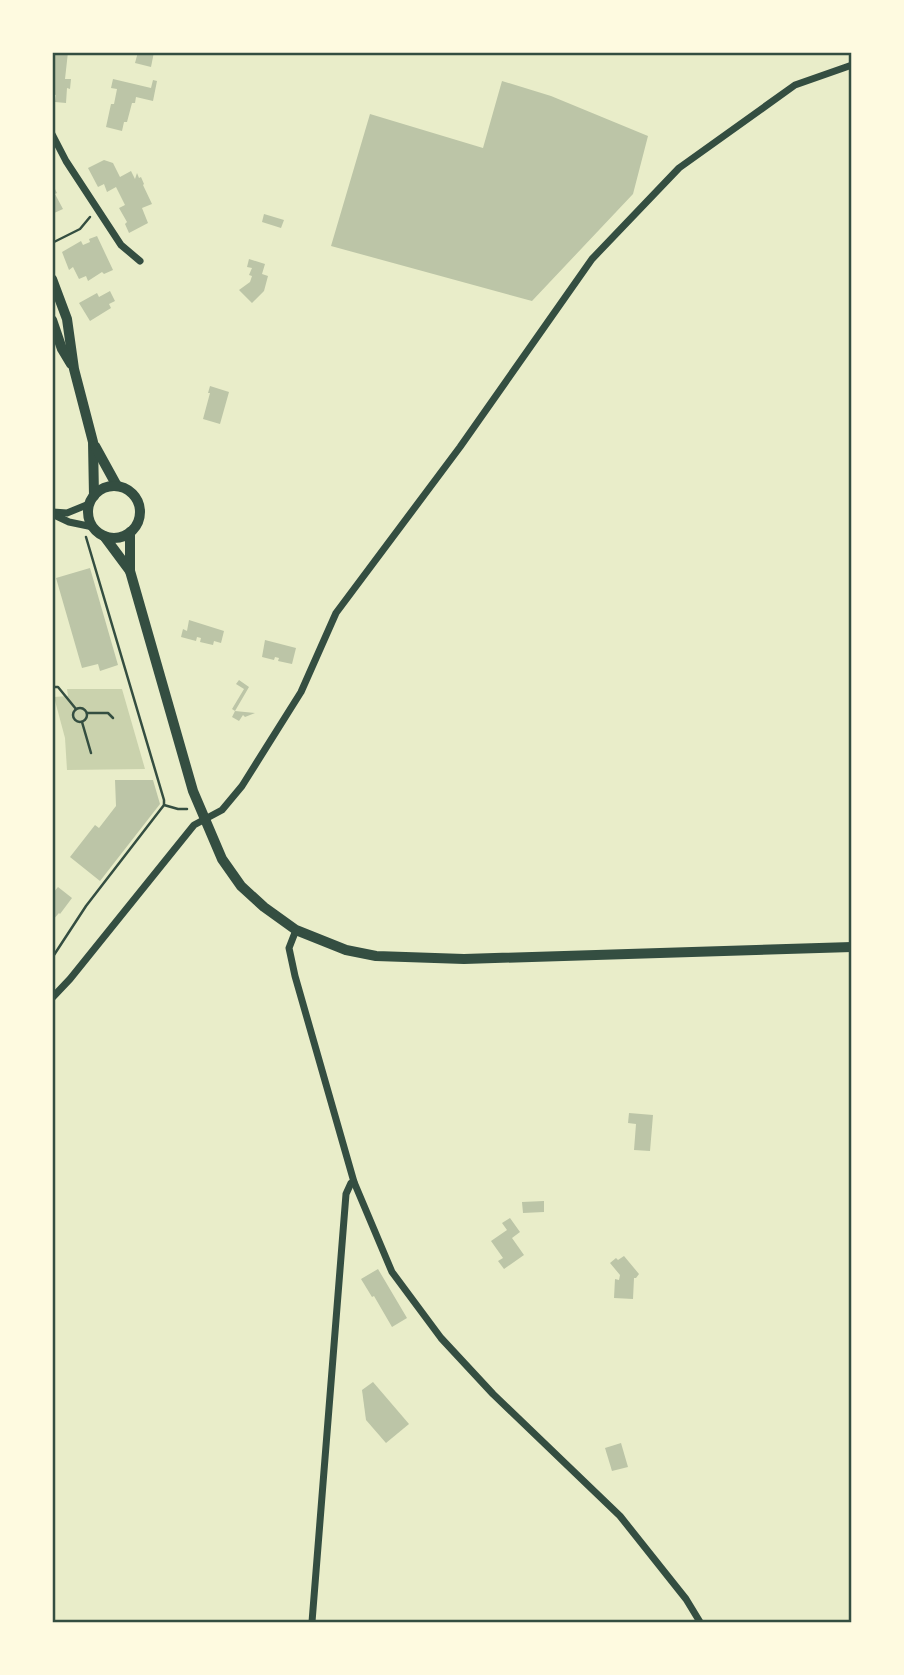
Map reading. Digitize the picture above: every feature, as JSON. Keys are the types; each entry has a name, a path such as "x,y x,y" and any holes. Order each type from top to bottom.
{"main road":[{"path":"52,279 68,319 74,369 93,442 117,486"},
{"path":"52,320 62,349 74,369"},
{"path":"91,500 100,490 108,487 125,489 138,501 140,509 136,526 130,532 113,538 89,530 93,442"},
{"path":"130,532 130,571 193,792 222,859 241,886 296,930 346,950 376,956 464,959 852,947"},
{"path":"104,536 130,571"}],"street":[{"path":"52,998 194,825 222,810 242,786 301,692 336,613 460,447 592,259 679,168 795,85 852,65"},
{"path":"52,134 66,161 121,245 140,261"},
{"path":"52,513 67,513 91,500"},
{"path":"52,513 89,530"},
{"path":"296,930 289,948 295,975 354,1182 392,1272 441,1338 493,1394 621,1516 686,1599 700,1622"},
{"path":"312,1622 345,1194 351,1182 354,1182"}],"path":[{"path":"52,243 80,229 97,209"},
{"path":"52,958 86,906 164,806 89,530"},
{"path":"52,687 58,687 76,709"},
{"path":"82,722 75,721 73,717 76,709 82,708 87,713 108,713 113,718"},
{"path":"82,722 87,713"},
{"path":"82,722 91,753"},
{"path":"164,806 186,808 194,825"}],"green space":[{"path":"67,689 122,689 145,769 67,770 65,738 54,697 68,696"}],"building":[{"path":"52,52 68,52 65,79 71,79 66,103 55,102 56,95 52,94"},
{"path":"138,52 154,52 151,67 135,63"},
{"path":"113,79 151,88 153,80 157,81 153,101 136,97 122,131 106,127 117,89 111,88"},
{"path":"502,81 551,96 648,136 633,194 532,301 331,246 370,114 483,148"},
{"path":"104,160 113,163 120,177 131,171 135,179 137,173 152,204 142,208 148,223 129,233 125,224 127,222 119,208 125,205 116,187 107,192 104,184 98,187 88,168"},
{"path":"52,183 63,209 52,214"},
{"path":"264,214 284,220 281,228 262,222"},
{"path":"97,236 113,270 104,274 102,272 88,281 86,276 79,279 73,267 69,270 62,252 81,241 83,245 90,242 89,239"},
{"path":"249,259 265,264 262,274 268,276 264,291 252,303 239,290 250,282 252,276 249,275 252,268 247,267"},
{"path":"110,291 115,301 109,304 111,308 90,321 79,303 97,293 99,297"},
{"path":"210,386 229,392 220,424 203,419"},
{"path":"90,568 118,665 100,671 98,664 82,668 56,578"},
{"path":"189,620 224,631 221,643 214,641 213,645 200,642 201,638 197,637 196,641 181,637 183,629 187,631"},
{"path":"265,640 296,648 292,664 278,661 279,658 275,657 274,660 262,657"},
{"path":"239,680 249,687 235,711 232,709 244,689 236,684"},
{"path":"235,711 255,713 245,717 243,715 239,721 232,717"},
{"path":"115,780 153,780 160,804 100,881 70,857 95,825 99,828 116,806"},
{"path":"58,887 72,898 52,921 52,894"},
{"path":"629,1113 653,1115 650,1151 634,1150 636,1124 628,1123"},
{"path":"544,1201 544,1212 523,1213 522,1202"},
{"path":"510,1218 520,1232 512,1238 524,1255 504,1269 498,1261 503,1258 491,1241 507,1230 502,1223"},
{"path":"624,1256 639,1274 634,1278 633,1299 614,1298 615,1279 619,1280 620,1275 610,1263"},
{"path":"378,1269 407,1318 392,1327 361,1279"},
{"path":"373,1382 409,1424 386,1443 366,1420 362,1390"},
{"path":"621,1443 628,1467 612,1471 605,1448"}]}
